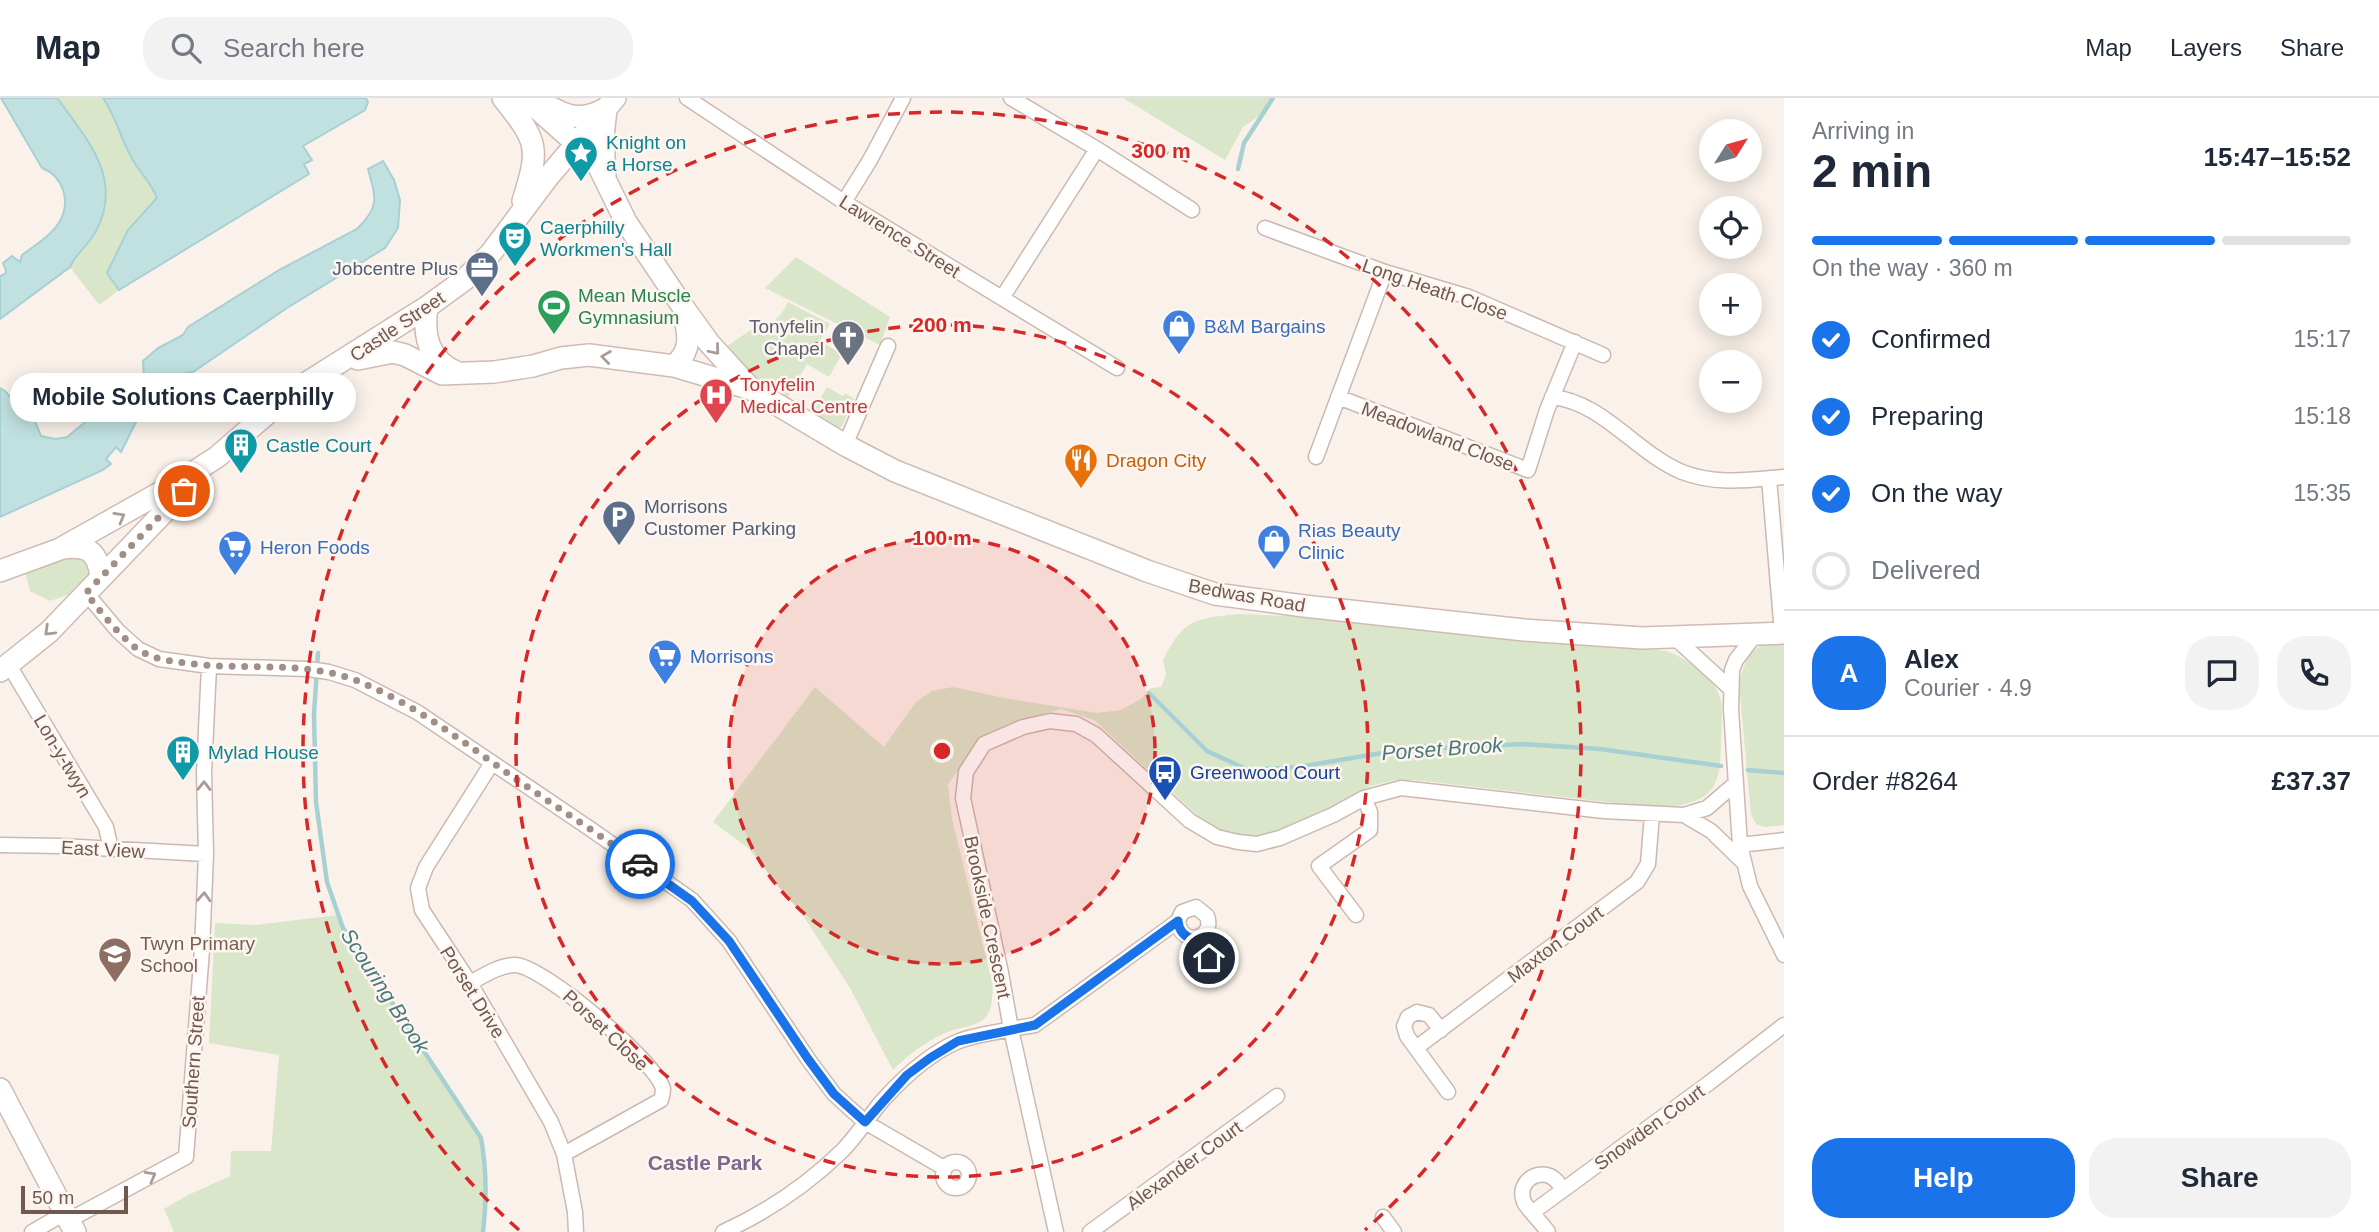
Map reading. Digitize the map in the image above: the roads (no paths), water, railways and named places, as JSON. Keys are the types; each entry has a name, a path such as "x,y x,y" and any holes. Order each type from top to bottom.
{"main road":[{"path":"533,98 559,112 576,117 591,116 611,103"},
{"path":"513,101 550,139 577,144 591,157 605,176 626,222 683,307 709,343 751,389"},
{"path":"513,101 532,139 535,156 517,219"},
{"path":"605,176 603,144 611,103"},
{"name":"Castle Street","path":"0,571 60,549 154,497 217,457 305,384 427,307 476,269 548,177 611,103"},
{"path":"427,307 426,336 433,353 446,368 461,374"},
{"path":"674,366 688,349 689,334 683,307"},
{"path":"336,366 370,355 393,352 405,355 435,372 461,374 494,372 533,366 575,355 589,355 674,366 751,389"},
{"name":"Bedwas Road","path":"751,389 845,445 895,471 1147,571 1215,594 1524,630 1642,638 1783,633"},
{"path":"5,668 49,632 217,457"},
{"path":"60,549 79,546 88,549 98,564 101,576"},
{"path":"0,1089 70,1222"}],"street":[{"name":"Lawrence Street","path":"687,98 844,202 1116,368"},
{"path":"844,202 903,98"},
{"path":"1011,98 1192,210"},
{"path":"1002,298 1097,149"},
{"name":"Long Heath Close","path":"1265,228 1385,272 1469,297 1603,355"},
{"name":"Meadowland Close","path":"1316,457 1385,272"},
{"name":"Meadowland Close","path":"1338,397 1528,470 1552,397 1575,342"},
{"path":"845,445 888,346"},
{"path":"1552,397 1594,411 1655,456 1681,471 1704,479 1728,481 1784,477"},
{"path":"1769,478 1783,633"},
{"path":"86,593 138,649 159,659 209,666 308,669 355,680 406,706 492,762 692,901 729,941 795,1041 834,1094 865,1122 944,1168"},
{"path":"1755,635 1735,660 1732,670 1740,845 1750,886 1784,955"},
{"path":"1674,637 1731,689"},
{"name":"Southern Street","path":"70,1222 186,1157 201,962 206,854 203,800 209,666"},
{"name":"Lon-y-twyn","path":"5,668 106,827 111,849"},
{"name":"Brookside Crescent","path":"1056,1232 963,798 965,772 984,744 1023,727 1050,720 1076,724 1096,735 1190,821 1217,838 1238,842 1257,844 1280,838 1364,798"},
{"name":"Porset Drive","path":"492,762 426,867 418,888 422,910 470,983 551,1122 564,1154 576,1232"},
{"path":"1356,915 1319,866 1370,830 1370,812 1364,798 1401,788 1604,811 1684,815 1707,808 1736,783"},
{"name":"Maxton Court","path":"1416,1048 1637,882 1644,874 1650,855 1653,814"},
{"path":"1684,815 1711,831 1743,862"},
{"path":"1740,845 1784,840"},
{"name":"East View","path":"0,845 206,854"},
{"path":"723,1232 753,1218 805,1185 844,1149 907,1075 930,1058 958,1041 1035,1025 1178,921 1186,909 1196,908 1204,912 1209,920 1207,930 1194,939"},
{"path":"1178,921 1180,931 1194,939 1209,958"},
{"name":"Porset Close","path":"470,983 494,971 517,964 538,973 570,993 638,1055 657,1077 663,1090 661,1100 564,1154"},
{"path":"1441,1030 1424,1013 1417,1012 1408,1017 1404,1026 1404,1031 1448,1092"},
{"name":"Snowden Court","path":"1533,1212 1709,1083 1784,1024"},
{"name":"Alexander Court","path":"1090,1232 1277,1096"},
{"path":"1548,1232 1524,1202 1523,1189 1531,1178 1543,1174 1550,1175 1560,1184 1562,1190"},
{"path":"1383,1217 1394,1232"},
{"path":"32,1232 70,1222"}],"water":[{"path":"1,98 57,98 90,144 104,177 106,194 104,212 96,231 70,267 0,319 0,276 6,271 3,263 12,256 20,262 22,255 57,226 65,205 60,183 42,168"},
{"path":"103,98 366,98 368,102 365,110 303,146 312,160 304,164 309,174 119,290 107,273 128,230 157,198 130,155"},
{"path":"383,161 394,180 400,200 398,228 385,248 287,308 193,372 171,377 153,388 142,398 144,401 136,411 137,420 121,452 116,447 106,459 111,464 103,470 0,517 0,388 29,420 34,419 41,436 56,439 67,437 128,387 141,382 144,378 143,361 158,348 183,335 188,327 279,270 357,229 373,208 374,195 368,169"}],"waterway":[{"path":"1238,169 1244,143 1273,98"},
{"name":"Scouring Brook","path":"318,653 314,714 316,802 327,882 343,928 481,1138 486,1185 483,1232"},
{"name":"Porset Brook","path":"1149,693 1207,751 1248,770 1298,767 1424,746 1451,748 1522,744 1600,749 1721,766"},
{"name":"Porset Brook","path":"1748,770 1784,773"}],"place":[{"name":"Knight on a Horse","path":"581,183"},
{"name":"Caerphilly Workmen's Hall","path":"515,268"},
{"name":"Jobcentre Plus","path":"482,298"},
{"name":"Mean Muscle Gymnasium","path":"554,336"},
{"name":"B&M Bargains","path":"1179,356"},
{"name":"Tonyfelin Chapel","path":"848,367"},
{"name":"Tonyfelin Medical Centre","path":"716,425"},
{"name":"Castle Court","path":"241,475"},
{"name":"Dragon City","path":"1081,490"},
{"name":"Mobile Solutions Caerphilly","path":"184,491"},
{"name":"Morrisons Customer Parking","path":"619,547"},
{"name":"Rias Beauty Clinic","path":"1274,571"},
{"name":"Heron Foods","path":"235,577"},
{"name":"Morrisons","path":"665,686"},
{"name":"Mylad House","path":"183,782"},
{"name":"Greenwood Court","path":"1165,802"},
{"name":"Twyn Primary School","path":"115,984"}],"district":[{"name":"Castle Park","path":"705,1163"}]}
